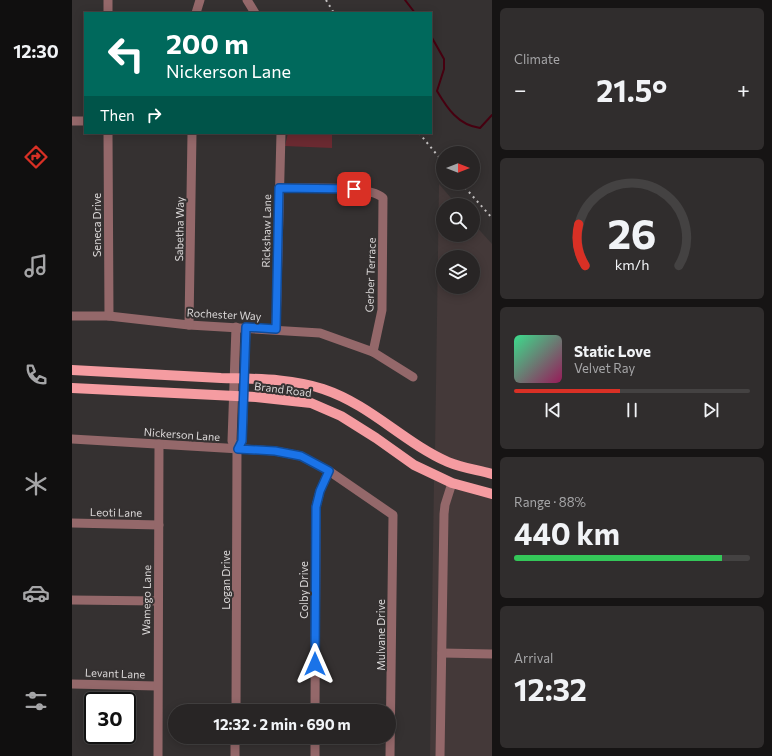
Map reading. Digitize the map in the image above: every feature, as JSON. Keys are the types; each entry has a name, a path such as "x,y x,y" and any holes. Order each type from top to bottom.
{"main road":[{"name":"Brand Road","path":"72,370 260,379 300,383 322,388 347,398 371,412 421,446 448,462 492,474"},
{"name":"Brand Road","path":"72,388 238,396 311,404 352,424 414,465 452,483 492,494"}],"street":[{"path":"108,0 108,12"},
{"path":"196,12 200,0"},
{"path":"247,0 254,12"},
{"path":"72,121 84,120"},
{"name":"Seneca Drive","path":"108,134 109,316"},
{"name":"Sabetha Way","path":"189,325 192,134"},
{"name":"Rickshaw Lane","path":"276,329 281,134"},
{"name":"Gerber Terrace","path":"279,188 354,189 378,194 383,198 382,310 373,352"},
{"name":"Rochester Way","path":"72,316 109,316 189,325 246,327 320,333 373,352 413,377"},
{"name":"Logan Drive","path":"236,327 239,378"},
{"name":"Logan Drive","path":"236,704 238,449 232,441 246,327"},
{"name":"Nickerson Lane","path":"72,439 275,451 301,456 329,471 393,515"},
{"name":"Wamego Lane","path":"158,756 159,444"},
{"name":"Colby Drive","path":"315,704 316,507 320,491 329,471"},
{"path":"440,756 444,514 445,505 452,483"},
{"name":"Mulvane Drive","path":"390,756 393,515"},
{"name":"Leoti Lane","path":"72,524 159,524"},
{"path":"72,600 158,601"},
{"path":"442,653 492,654"},
{"name":"Levant Lane","path":"72,684 158,686"},
{"path":"235,744 235,756"},
{"path":"315,744 315,756"}],"shaded area":[{"path":"288,134 332,134 332,148 285,146"},
{"path":"439,190 444,190 451,198 439,198"},
{"path":"480,231 492,244 492,469 471,466 435,452 437,294 480,294 480,250 438,250 438,242 480,242"},
{"path":"434,480 479,496 492,498 492,756 430,756"}],"waterway":[{"path":"405,0 414,12"},
{"path":"432,38 444,59 444,69 437,91 445,104 459,119 465,123 480,128 492,115"}],"railway":[{"path":"326,0 333,12"},
{"path":"420,134 436,154"},
{"path":"467,190 492,218"}],"route":[{"path":"315,664 316,507 320,491 329,471 301,456 275,451 238,449 242,441 246,327 276,329 279,188 354,189"}]}
